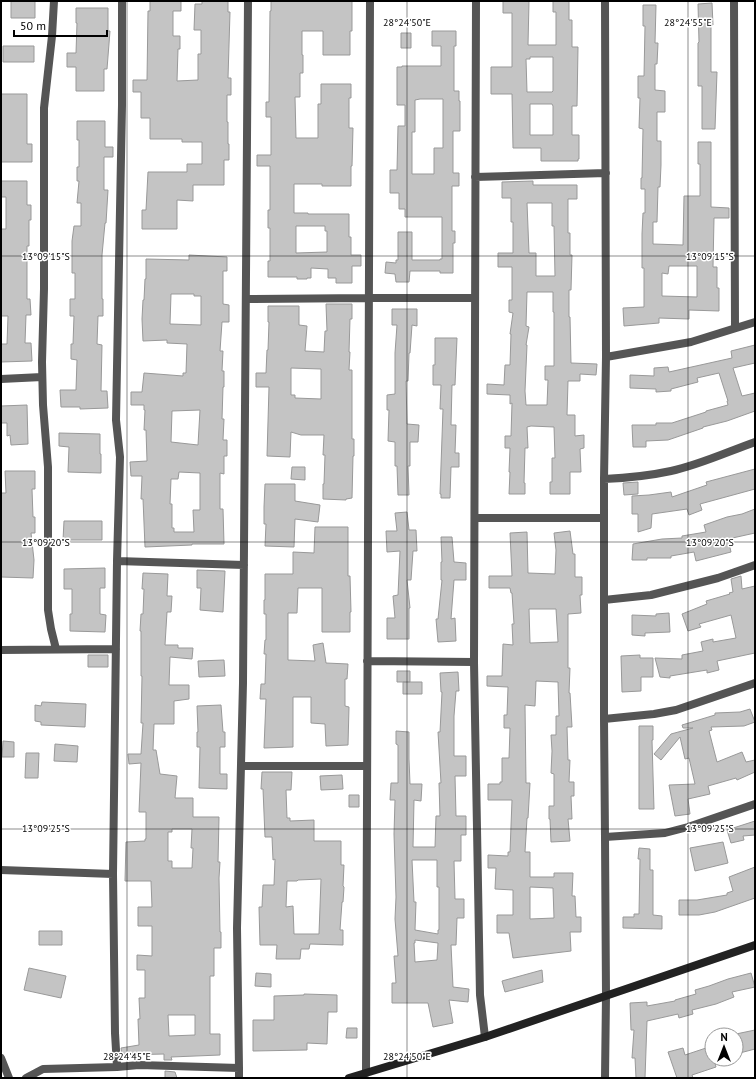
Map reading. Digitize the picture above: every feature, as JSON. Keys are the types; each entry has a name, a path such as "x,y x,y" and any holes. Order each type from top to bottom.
{"main road":[{"path":"349,1078 485,1037 755,945"}],"street":[{"path":"54,1 52,36 44,108 44,290 42,377 48,467 48,610 56,649"},
{"path":"118,1067 115,1032 113,874 117,561 120,457 116,420 122,105 122,1"},
{"path":"239,1078 237,928 243,683 248,1"},
{"path":"366,1073 370,1"},
{"path":"476,1 474,662 480,995 485,1037"},
{"path":"605,1 605,1078"},
{"path":"734,1 735,328"},
{"path":"475,176 606,173"},
{"path":"246,299 475,298"},
{"path":"606,357 691,342 755,322"},
{"path":"1,379 42,377"},
{"path":"604,479 629,478 671,471 755,442"},
{"path":"475,518 604,518"},
{"path":"117,561 244,565"},
{"path":"604,600 651,595 718,578 755,566"},
{"path":"1,650 116,649"},
{"path":"367,661 474,662"},
{"path":"604,719 654,714 676,710 755,683"},
{"path":"241,766 367,766"},
{"path":"605,838 665,832 688,827 755,804"},
{"path":"1,870 113,874"},
{"path":"1,1058 9,1078"},
{"path":"26,1078 43,1069 139,1065 239,1068"}],"building":[{"path":"11,1 35,1 35,18 11,18"},
{"path":"150,1 181,1 181,11 173,11 173,36 180,36 177,81 198,80 198,54 201,54 201,30 194,30 195,4 202,4 202,1 228,1 228,12 230,12 228,78 231,78 231,95 227,95 229,160 224,160 224,185 193,185 193,201 177,200 177,229 142,229 142,210 146,210 148,172 187,172 187,164 202,164 202,142 182,142 182,139 150,139 150,118 141,118 141,92 133,92 133,80 147,80 148,11 150,11"},
{"path":"271,1 352,1 350,55 323,55 323,31 302,31 303,73 300,73 300,97 295,97 296,138 318,138 318,104 321,104 321,84 351,84 351,98 349,98 349,128 353,128 351,186 294,184 294,213 349,214 351,255 361,255 361,266 352,266 352,283 336,283 336,278 328,278 328,269 311,268 311,278 307,279 297,279 297,277 268,277 268,261 270,261 270,228 268,228 268,210 270,210 270,166 257,166 257,155 271,155 271,117 266,117 266,102 269,102","holes":["296,226 325,226 325,231 327,231 327,252 296,253"]},
{"path":"503,1 529,1 528,45 556,45 556,12 553,12 553,1 569,1 569,20 572,20 572,47 578,47 577,106 572,106 572,135 579,135 578,161 541,161 541,148 513,148 512,94 491,94 491,67 512,67 512,13 503,13","holes":["530,57 553,57 552,92 527,92 526,59 530,59","530,104 552,104 553,135 530,135"]},
{"path":"712,3 713,25 711,25 711,72 717,72 715,129 702,129 702,86 698,86 698,4"},
{"path":"643,5 656,5 655,43 658,43 657,64 655,64 655,90 665,91 665,112 657,112 657,141 661,141 661,165 660,187 658,187 657,222 653,222 653,244 683,245 684,196 700,196 698,142 711,142 711,207 729,208 729,218 714,218 713,267 717,267 719,311 689,310 689,319 659,318 659,323 624,326 623,308 644,307 642,234 643,213 645,213 645,189 641,189 643,129 639,128 640,98 638,98 638,76 644,76 645,26 643,26","holes":["669,266 697,266 697,297 662,296 662,273 668,274"]},
{"path":"76,8 108,8 108,31 110,31 107,69 104,69 104,91 76,91 76,67 67,67 67,53 76,53"},
{"path":"432,31 456,31 456,46 454,46 454,91 459,91 460,131 453,131 453,173 459,173 459,186 452,186 452,231 455,231 455,243 453,243 453,273 440,273 440,271 410,271 409,282 396,282 395,274 385,273 386,262 396,263 396,260 398,260 398,232 412,232 412,260 442,259 442,217 405,217 405,209 399,209 399,193 390,193 390,170 397,170 398,126 405,126 405,105 397,105 397,67 441,66 441,46 432,46","holes":["443,99 443,148 434,148 434,174 412,174 412,132 415,132 415,100"]},
{"path":"401,33 411,33 411,48 401,48"},
{"path":"3,46 34,46 34,62 3,62"},
{"path":"1,94 27,94 27,144 32,144 32,162 1,162"},
{"path":"77,121 105,121 105,147 113,147 113,157 104,157 104,190 108,190 102,255 103,316 98,316 97,344 102,345 101,391 107,391 108,408 80,409 80,407 61,407 60,390 76,390 77,360 71,359 74,316 70,316 70,299 75,299 75,273 72,273 72,241 74,226 81,226 81,203 77,203 79,181 77,181 77,167 79,167 79,140 77,140"},
{"path":"1,181 27,181 27,205 31,205 31,220 29,220 29,246 27,246 27,299 30,299 31,315 26,315 25,343 31,343 32,361 1,362 1,344 7,344 8,316 1,316 1,229 6,229 6,197 1,197"},
{"path":"533,181 533,185 577,185 577,199 568,199 568,233 570,233 570,255 572,255 571,290 569,290 571,363 597,364 596,375 580,374 580,381 568,381 567,415 575,415 575,436 584,435 584,448 580,449 581,472 570,472 570,494 550,494 550,482 552,482 552,458 555,458 554,427 531,426 527,427 528,448 525,448 525,494 509,494 510,448 505,448 505,436 511,436 512,403 510,404 510,395 487,394 487,384 504,385 505,365 510,365 510,334 513,313 509,312 509,300 512,300 512,267 498,267 498,253 513,253 513,222 511,222 511,198 502,198 502,182","holes":["527,203 552,203 555,276 536,276 536,253 529,253","527,292 553,292 554,366 545,366 545,380 548,380 547,405 526,405 526,345 529,327 526,326"]},
{"path":"189,255 227,257 227,271 223,271 223,304 229,305 229,322 222,322 220,351 223,351 222,371 224,371 222,419 224,419 223,440 227,440 227,456 224,456 224,474 220,473 220,509 223,509 224,544 192,544 145,547 143,499 141,499 142,476 131,476 130,462 147,461 146,430 144,430 145,410 144,405 131,405 131,392 142,392 144,373 183,376 183,373 186,373 187,344 167,343 167,340 143,341 142,319 146,279 146,259 189,260","holes":["171,294 194,294 194,296 201,296 201,325 170,324","200,410 198,445 171,442 172,411","179,472 200,473 200,510 193,510 194,532 174,532 174,528 172,528 172,504 170,504 171,479 178,479"]},
{"path":"326,304 352,304 352,319 350,319 349,370 352,370 352,439 354,439 354,456 352,498 346,500 323,499 325,455 323,455 324,435 301,435 291,432 290,457 267,456 269,387 256,387 256,373 266,373 269,322 268,306 299,306 299,325 307,326 305,351 324,352 325,331 327,331","holes":["291,368 321,369 321,399 295,398 295,395 291,395"]},
{"path":"392,309 417,309 417,326 412,325 408,381 406,381 407,424 419,425 418,442 410,442 410,466 408,466 409,495 398,495 397,466 395,466 395,442 388,441 389,410 387,410 387,395 395,394 397,325 392,325"},
{"path":"435,338 457,338 455,385 452,385 451,425 456,425 455,453 459,453 459,467 451,467 450,498 441,498 440,494 443,409 440,409 441,385 433,385"},
{"path":"755,345 755,363 733,368 742,396 755,393 755,411 727,421 703,427 668,440 646,441 646,447 633,447 632,425 672,423 728,405 728,401 719,373 697,378 698,382 671,389 671,391 656,392 656,389 630,388 630,375 654,376 654,368 668,367 669,372 732,358 731,351"},
{"path":"27,405 28,444 11,445 10,435 7,436 7,423 1,423 1,406"},
{"path":"59,433 100,434 101,473 68,472 69,447 59,446"},
{"path":"292,467 305,467 305,480 291,479"},
{"path":"755,469 755,489 700,504 702,510 689,515 687,509 652,514 651,528 638,532 638,514 632,514 632,496 671,492 672,497 707,485 706,482"},
{"path":"5,471 35,471 35,489 32,489 35,533 31,533 34,560 33,578 1,577 1,493 6,493"},
{"path":"638,482 638,494 624,495 623,483"},
{"path":"265,484 295,484 295,501 320,505 318,522 295,519 294,547 265,546"},
{"path":"755,509 755,533 728,539 731,552 696,561 694,552 671,556 671,558 647,558 647,560 632,560 633,544 662,539 682,538 682,536 706,532 704,525"},
{"path":"407,512 409,530 416,530 417,551 413,551 411,580 407,580 410,608 409,639 387,639 387,618 395,618 393,596 398,595 400,551 387,552 386,531 397,531 395,513"},
{"path":"64,521 102,521 102,540 63,540"},
{"path":"315,527 348,527 348,576 350,576 351,612 350,632 322,632 322,588 298,588 297,613 288,613 288,660 315,661 313,645 323,643 326,663 348,664 347,679 345,679 345,706 349,707 348,745 326,746 325,724 311,723 311,697 293,697 293,747 264,748 266,699 260,699 261,684 265,684 265,574 293,574 293,552 314,553"},
{"path":"570,531 573,554 575,554 575,577 582,577 582,595 580,595 581,613 568,614 568,668 570,668 569,693 572,727 567,727 568,760 570,760 569,782 574,782 574,796 571,796 572,819 568,819 570,841 551,842 549,819 549,806 554,806 554,774 551,773 551,735 556,735 556,716 559,716 558,682 536,681 535,706 525,705 526,783 530,783 525,852 530,852 530,877 554,877 554,873 573,873 572,896 575,896 576,917 581,917 581,932 570,932 571,951 513,958 509,933 497,933 497,915 513,915 513,890 495,889 496,868 488,868 488,855 508,856 508,852 510,852 512,800 488,800 488,784 500,784 500,782 502,782 502,758 509,758 510,728 504,728 504,715 507,715 508,687 487,686 487,676 502,676 503,644 513,645 512,624 514,624 512,593 510,588 489,588 489,576 512,576 510,533 527,532 528,573 555,574 556,550 554,533","holes":["529,609 556,609 558,642 530,643","530,887 553,888 554,918 530,919"]},
{"path":"441,537 452,537 454,562 466,563 466,580 454,580 451,619 455,618 456,641 438,642 436,619 438,619 442,580"},
{"path":"105,568 105,588 100,588 100,614 106,615 105,632 70,631 72,589 64,589 64,569"},
{"path":"197,570 225,571 223,612 200,610 201,588 197,588"},
{"path":"143,573 168,574 167,596 172,596 171,612 167,612 165,645 178,645 178,648 193,648 192,659 170,657 169,685 189,685 189,699 174,701 174,724 154,724 153,750 156,750 160,774 177,776 175,798 193,798 193,817 219,817 218,862 220,862 221,948 214,948 214,976 210,976 210,1034 220,1034 220,1055 171,1057 172,1060 164,1060 164,1054 122,1055 121,1048 139,1045 139,998 145,998 145,970 137,970 137,955 152,956 152,926 138,926 138,907 152,907 151,881 125,881 126,842 145,841 146,839 146,812 139,812 141,763 129,764 128,754 141,754 143,723 141,723 142,676 140,631 141,614 143,614 144,589 142,589","holes":["172,829 192,829 192,868 172,868 172,861 168,861 168,832 172,832","168,1015 195,1015 195,1035 169,1036"]},
{"path":"741,576 742,589 755,586 755,653 717,661 719,670 707,673 707,670 670,676 670,678 660,677 655,658 682,659 682,655 703,651 701,642 713,639 713,642 736,638 731,615 699,624 701,627 688,631 682,614 707,604 706,601 730,594 729,593 733,592 731,579"},
{"path":"669,613 670,632 645,633 645,636 632,635 632,615 656,616 656,614"},
{"path":"88,655 108,655 108,667 88,667"},
{"path":"640,655 640,658 653,658 653,677 641,677 641,691 622,692 621,656"},
{"path":"224,660 225,676 199,677 198,661"},
{"path":"397,671 410,671 410,682 397,682"},
{"path":"458,672 459,691 456,691 454,716 454,756 466,756 466,776 455,776 456,816 466,816 466,835 461,835 461,861 454,861 455,899 464,899 464,918 457,918 456,945 451,945 453,987 469,989 468,1002 449,1000 453,1023 433,1027 428,1003 392,1003 392,983 396,983 394,956 398,956 395,919 395,800 390,800 391,783 398,783 398,745 396,744 396,731 409,732 410,784 422,784 421,801 414,800 413,847 435,847 436,816 440,816 439,783 441,783 438,732 440,732 442,692 440,673","holes":["412,860 437,860 437,887 439,887 438,934 415,930 416,902 414,902","415,940 438,943 437,960 415,962"]},
{"path":"403,682 422,682 422,694 403,694"},
{"path":"42,702 86,704 85,727 41,725 41,722 35,721 35,705 41,706"},
{"path":"221,705 223,732 225,732 225,747 220,747 220,774 227,774 227,789 199,788 200,747 197,747 197,706"},
{"path":"750,709 755,722 744,726 711,727 712,730 709,731 717,762 742,752 746,762 755,760 755,772 737,780 736,778 708,786 710,794 688,799 690,814 675,816 669,785 695,784 689,758 685,759 680,737 661,760 654,754 671,734 693,728 683,728 682,725 715,715 715,713 740,712"},
{"path":"639,726 653,726 654,809 639,809"},
{"path":"3,741 14,742 14,757 2,757"},
{"path":"55,744 78,746 77,762 54,761"},
{"path":"26,753 39,753 38,778 25,778"},
{"path":"262,772 292,772 291,790 286,790 287,818 290,818 290,821 314,820 314,841 341,841 341,865 344,865 344,887 340,930 343,930 343,945 310,944 309,949 301,949 300,959 276,959 277,945 260,945 259,907 262,907 263,885 274,885 275,859 273,860 272,837 265,837 263,789 261,789","holes":["321,879 319,934 294,934 293,906 286,907 287,881"]},
{"path":"342,775 343,789 321,790 320,776"},
{"path":"349,795 359,795 359,807 349,807"},
{"path":"755,821 755,835 743,836 744,840 731,843 727,830"},
{"path":"723,842 728,863 695,871 690,848"},
{"path":"639,848 650,849 650,870 653,870 653,915 662,916 662,929 623,928 623,917 634,917 634,914 639,914"},
{"path":"755,867 755,898 715,912 699,915 679,915 679,900 697,900 727,895 727,893 733,891 729,877"},
{"path":"39,931 62,931 62,945 39,945"},
{"path":"29,968 66,976 61,998 24,990"},
{"path":"542,970 543,982 505,992 502,981"},
{"path":"256,973 271,974 271,987 255,986"},
{"path":"751,973 755,987 732,992 734,997 716,1004 692,1010 693,1014 679,1018 678,1014 647,1021 645,1078 636,1078 635,1058 632,1058 634,1030 631,1030 630,1003 647,1002 647,1006 675,1001 696,994 695,990"},
{"path":"304,994 337,995 337,1012 328,1012 327,1044 307,1043 307,1050 253,1051 253,1020 274,1020 274,996"},
{"path":"347,1028 357,1028 357,1038 346,1038"},
{"path":"755,1030 755,1049 744,1052 744,1032"},
{"path":"683,1048 685,1055 704,1049 704,1067 716,1067 692,1075 693,1078 677,1078 668,1052"},
{"path":"165,1071 175,1072 177,1078 165,1078"}]}
